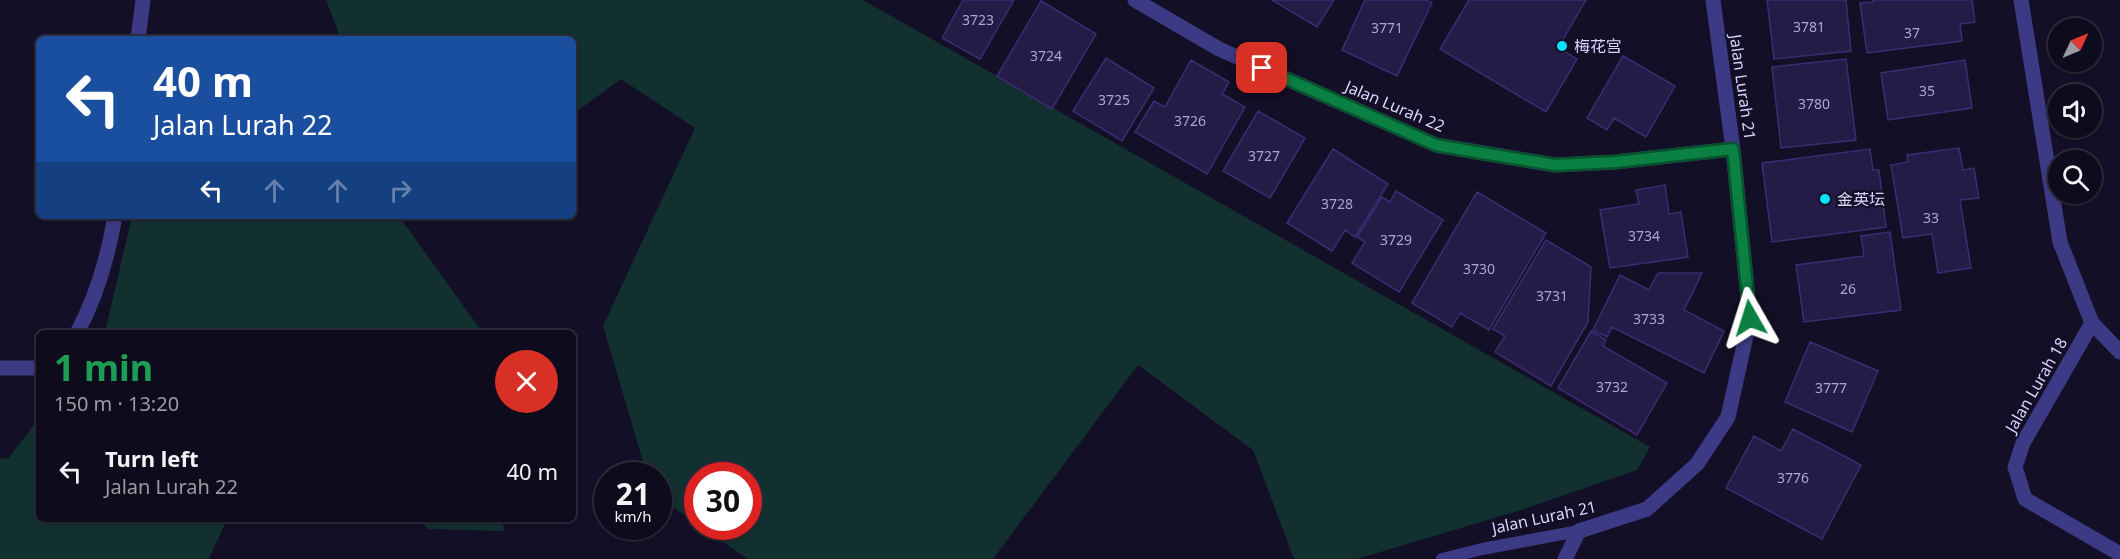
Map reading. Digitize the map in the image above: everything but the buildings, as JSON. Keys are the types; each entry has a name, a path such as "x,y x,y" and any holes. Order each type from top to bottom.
{"street":[{"path":"138,36 143,0"},
{"name":"Jalan Lurah 22","path":"1135,0 1219,49 1436,145 1555,165 1615,162 1733,149"},
{"name":"Jalan Lurah 21","path":"1579,531 1647,509 1697,464 1728,417 1750,318 1733,149 1713,0"},
{"path":"2021,0 2060,242 2092,323 2120,352"},
{"path":"78,330 95,297 115,219"},
{"name":"Jalan Lurah 18","path":"2092,323 2023,443 2015,467 2025,499 2120,554"},
{"path":"0,368 36,368"},
{"path":"1565,559 1579,531"}],"lane":[{"name":"Jalan Lurah 21","path":"1442,559 1579,531"}],"green space":[{"path":"326,0 863,0 1650,447 1637,470 1521,510 1357,559 1294,559 1253,450 1138,365 993,559 748,559 720,540 762,540 762,462 684,462 684,515 672,506 672,462 643,462 603,326 695,128 621,79 576,112 576,36 340,36"},
{"path":"131,219 401,219 481,330 105,330"},
{"path":"36,422 36,522 226,522 209,559 0,559 0,458 8,459"},
{"path":"420,522 502,522 505,531 429,529"}],"place":[{"name":"梅花宫","path":"1562,46"},
{"name":"金英坛","path":"1825,199"}],"route":[{"path":"1262,68 1436,145 1476,152 1555,165 1615,162 1733,149 1750,318"}]}
